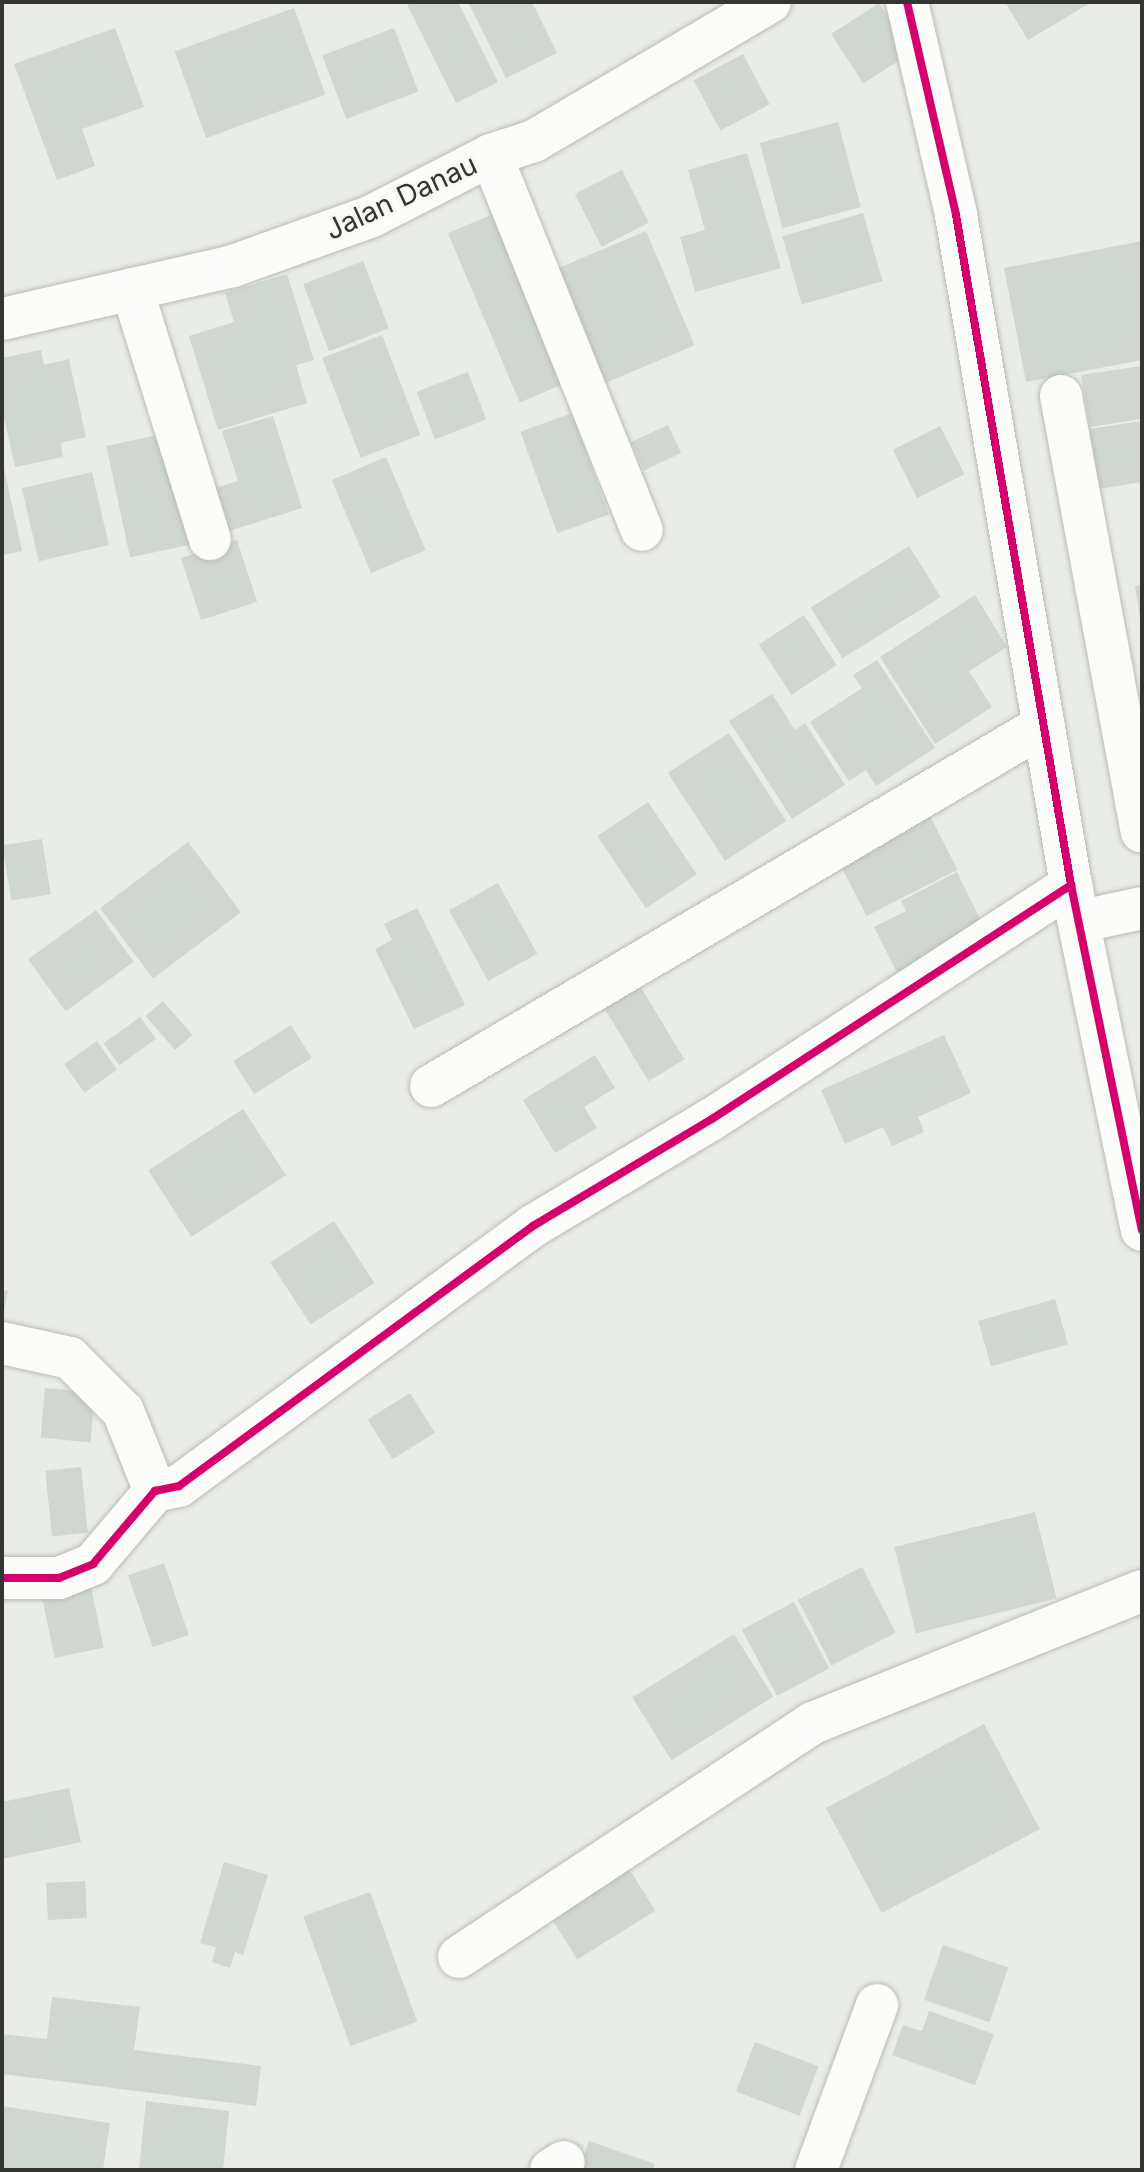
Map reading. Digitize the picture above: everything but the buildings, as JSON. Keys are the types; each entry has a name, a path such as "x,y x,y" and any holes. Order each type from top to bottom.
{"street":[{"name":"Jalan Danau","path":"2,319 233,266 370,217 491,155 534,141 770,2"},
{"path":"907,2 956,215 1044,725 1142,1230"},
{"path":"491,155 642,530"},
{"path":"132,289 210,539"},
{"path":"1061,396 1142,832"},
{"path":"431,1086 1044,725"},
{"path":"2,1578 59,1578 93,1564 155,1491 179,1486 533,1226 725,1111 1081,908 1142,908"},
{"path":"2,1343 70,1358 123,1411 155,1491"},
{"path":"459,1957 813,1723 1142,1591"},
{"path":"816,2170 877,2005"}],"cycle path":[{"path":"907,2 956,215 1071,885 1142,1230"},
{"path":"2,1578 59,1578 93,1564 155,1491 179,1486 533,1226 712,1119 1071,885"}]}
